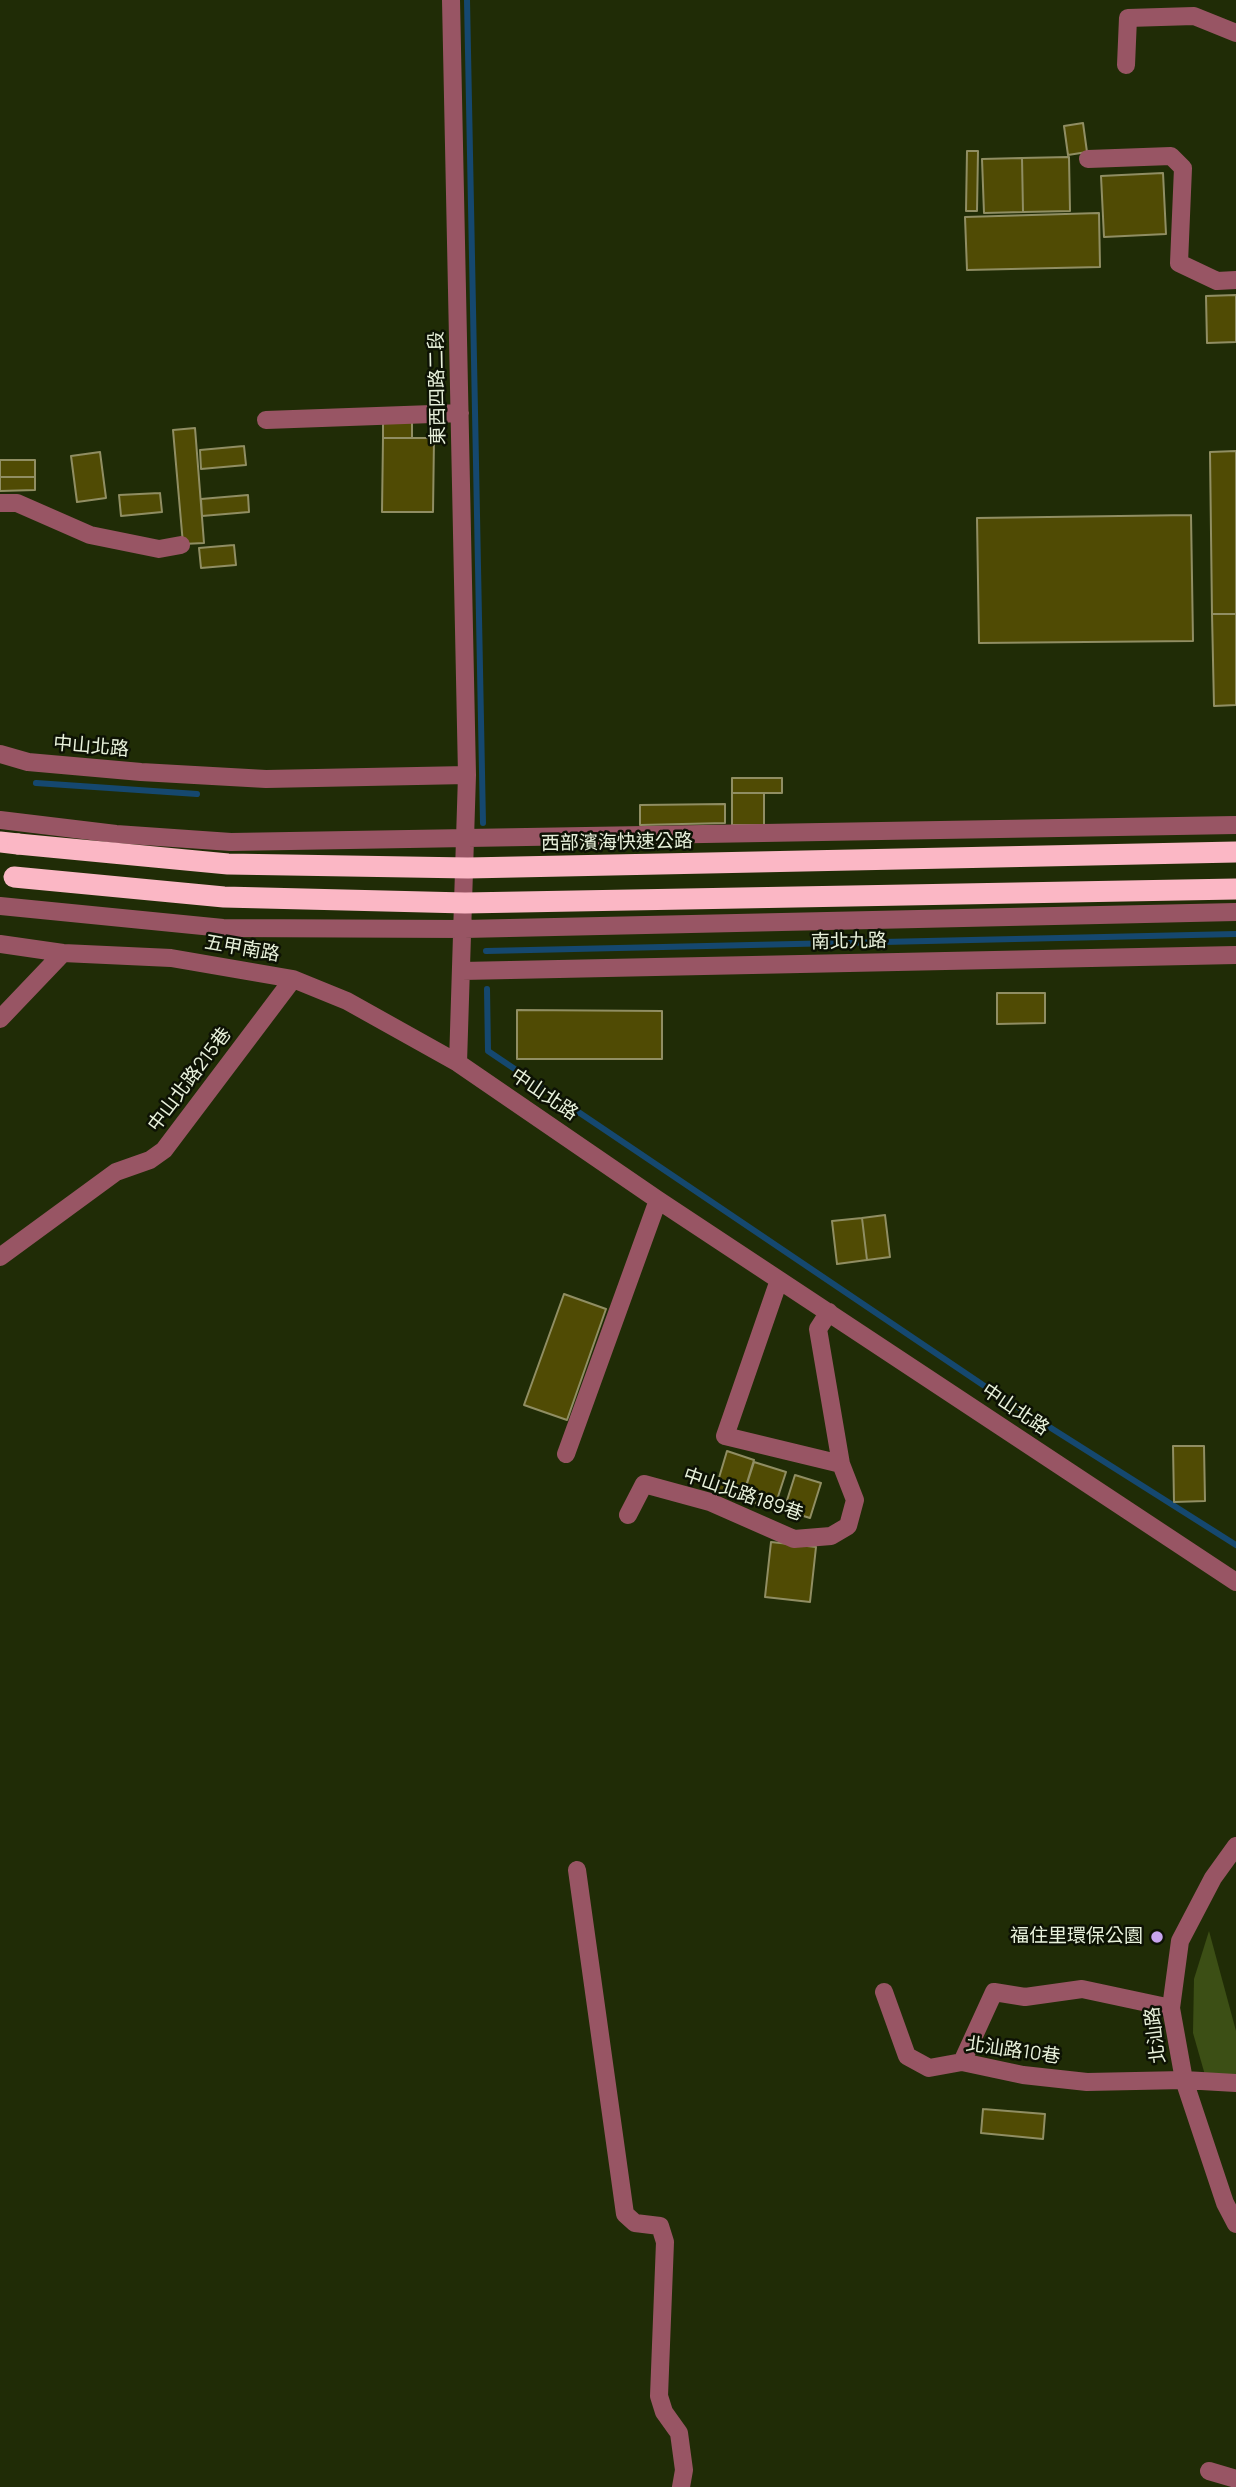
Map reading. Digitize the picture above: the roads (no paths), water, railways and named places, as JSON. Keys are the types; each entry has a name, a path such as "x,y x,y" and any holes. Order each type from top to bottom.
{"highway":[{"name":"西部濱海快速公路","path":"9,843 228,864 468,869 1236,852"},
{"path":"7,876 224,897 465,902 1236,889"}],"street":[{"name":"東西四路二段","path":"451,0 467,775"},
{"path":"1126,65 1128,18 1194,16 1236,33"},
{"path":"1088,159 1171,156 1183,169 1179,263 1217,281 1236,280"},
{"path":"266,420 460,413"},
{"path":"0,503 17,503 90,535 159,549 181,545"},
{"name":"中山北路","path":"0,754 28,762 90,768 266,779 467,775"},
{"path":"458,1063 467,775"},
{"path":"0,820 116,834 231,842 1236,825"},
{"path":"0,906 223,928 464,929 1236,912"},
{"name":"五甲南路","path":"0,944 63,953 171,958 293,979 348,1001 458,1063"},
{"path":"0,1019 63,953"},
{"name":"南北九路","path":"462,971 1236,955"},
{"name":"中山北路215巷","path":"0,1257 116,1172 150,1160 164,1150 293,979"},
{"name":"中山北路","path":"458,1063 658,1200 1236,1582"},
{"path":"566,1454 658,1200"},
{"path":"779,1280 725,1436 841,1464"},
{"name":"中山北路189巷","path":"628,1516 644,1484 710,1502 794,1539 831,1536 848,1527 855,1500 841,1464 818,1329 829,1312"},
{"name":"北汕路","path":"1236,1846 1213,1878 1180,1941 1171,2007 1184,2080 1225,2203 1236,2224"},
{"path":"577,1870 625,2214 635,2223 660,2226 665,2242 659,2396 664,2412 679,2433 684,2470 681,2487"},
{"path":"962,2062 994,1992 1025,1997 1082,1989 1171,2007"},
{"name":"北汕路10巷","path":"884,1992 907,2056 929,2068 962,2062 1023,2075 1087,2082 1184,2080 1236,2083"},
{"path":"1209,2471 1236,2479"}],"waterway":[{"path":"467,0 483,823"},
{"path":"36,783 197,794"},
{"path":"486,951 1236,934"},
{"path":"487,989 488,1051 983,1385 1236,1545"}],"place":[{"name":"福住里環保公園","path":"1157,1937"}]}
